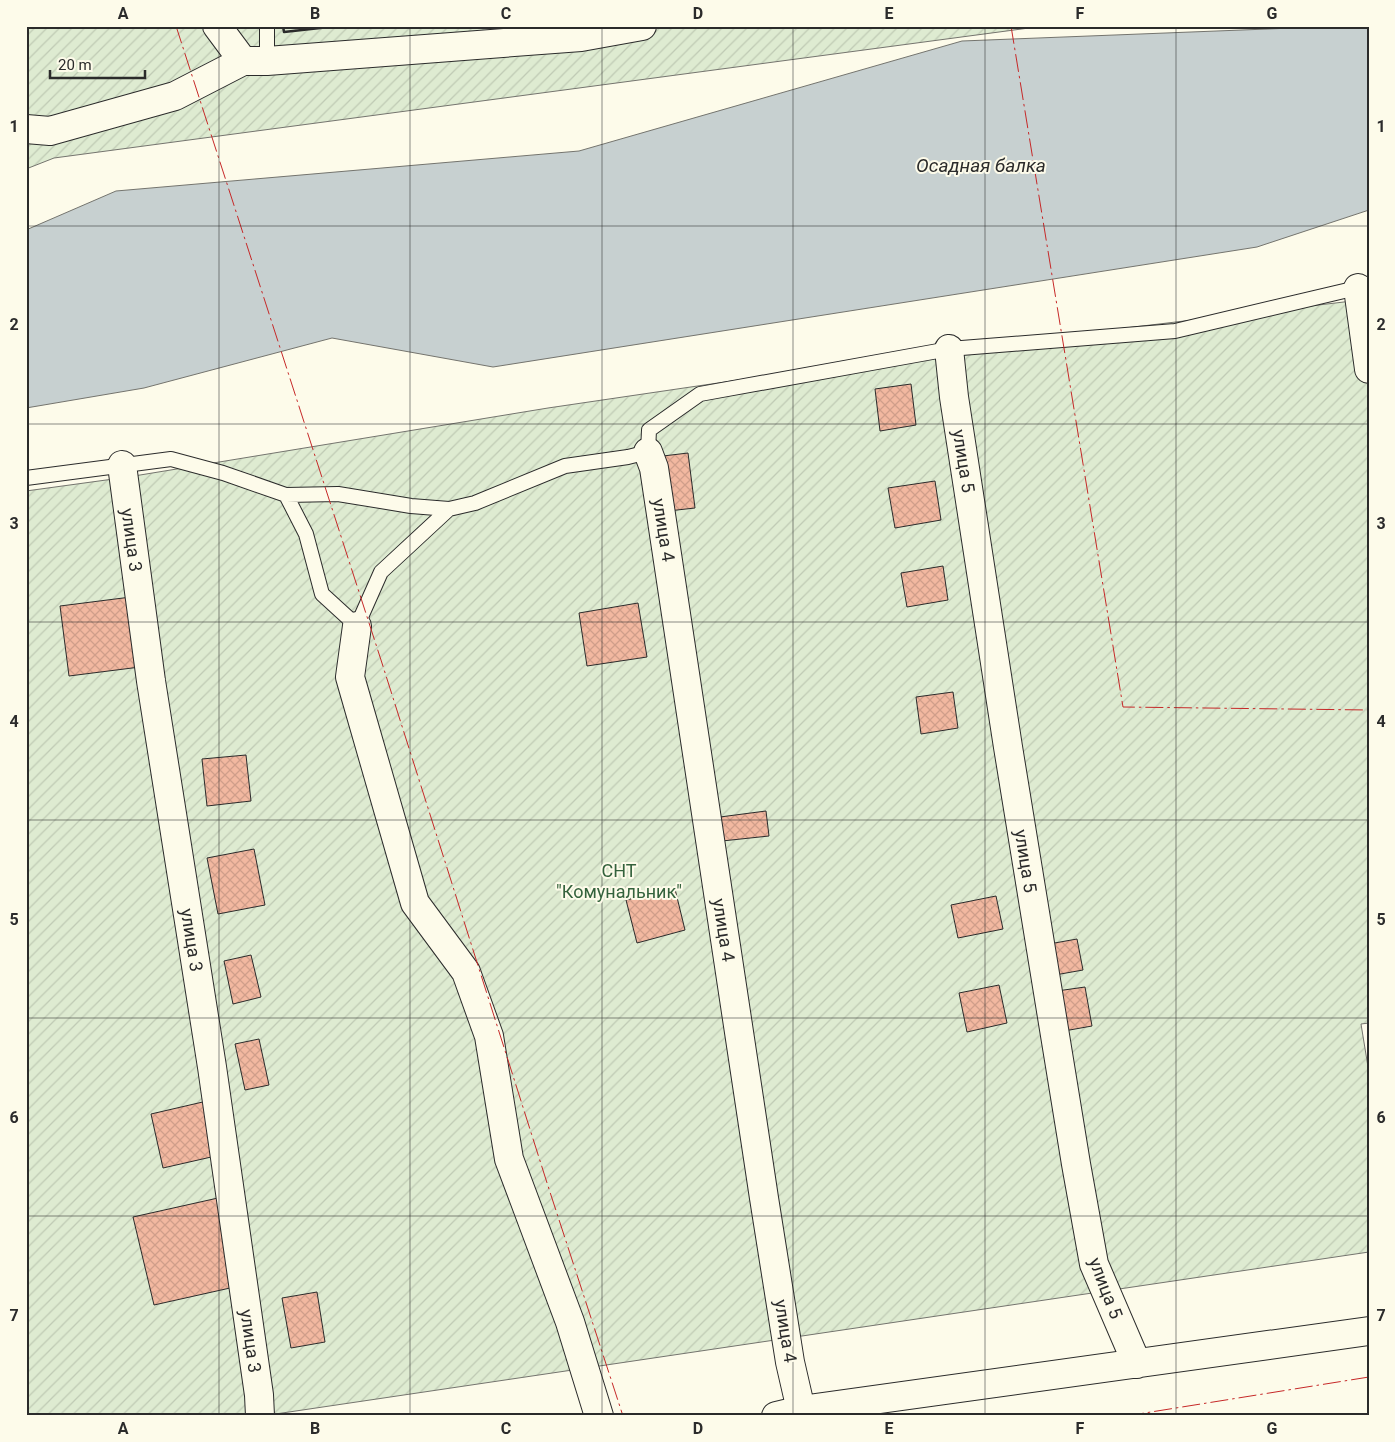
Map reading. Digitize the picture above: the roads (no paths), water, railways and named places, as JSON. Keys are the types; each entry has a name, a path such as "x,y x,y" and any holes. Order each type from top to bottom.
{"street":[{"path":"217,26 255,61"},
{"path":"26,129 50,130 175,96 255,61 642,26"},
{"path":"1363,287 1369,370"},
{"name":"улица 5","path":"949,349 954,397 1008,747 1094,1264 1137,1364"},
{"name":"улица 4","path":"648,452 654,468 790,1362 788,1413"},
{"name":"улица 3","path":"122,465 151,681 212,1067 260,1416"},
{"path":"356,626 350,677 415,903 466,972 489,1036 509,1159 570,1322 599,1416"},
{"path":"788,1413 1369,1331"}],"lane":[{"path":"255,61 267,26"},
{"path":"26,478 171,460 223,473 286,495 338,494 411,506 448,509 475,503 565,466 628,457 648,452 649,430 700,394 949,349 1175,331 1363,287"},
{"path":"286,495 306,534 322,594 356,626 381,572 448,509"}],"water":[{"name":"Осадная балка","path":"1369,26 1369,210 1257,247 493,367 332,338 144,388 26,408 26,230 116,191 579,151 962,41"}],"park label":[{"name":"СНТ \"Комунальник\"","path":"619,880"}]}
